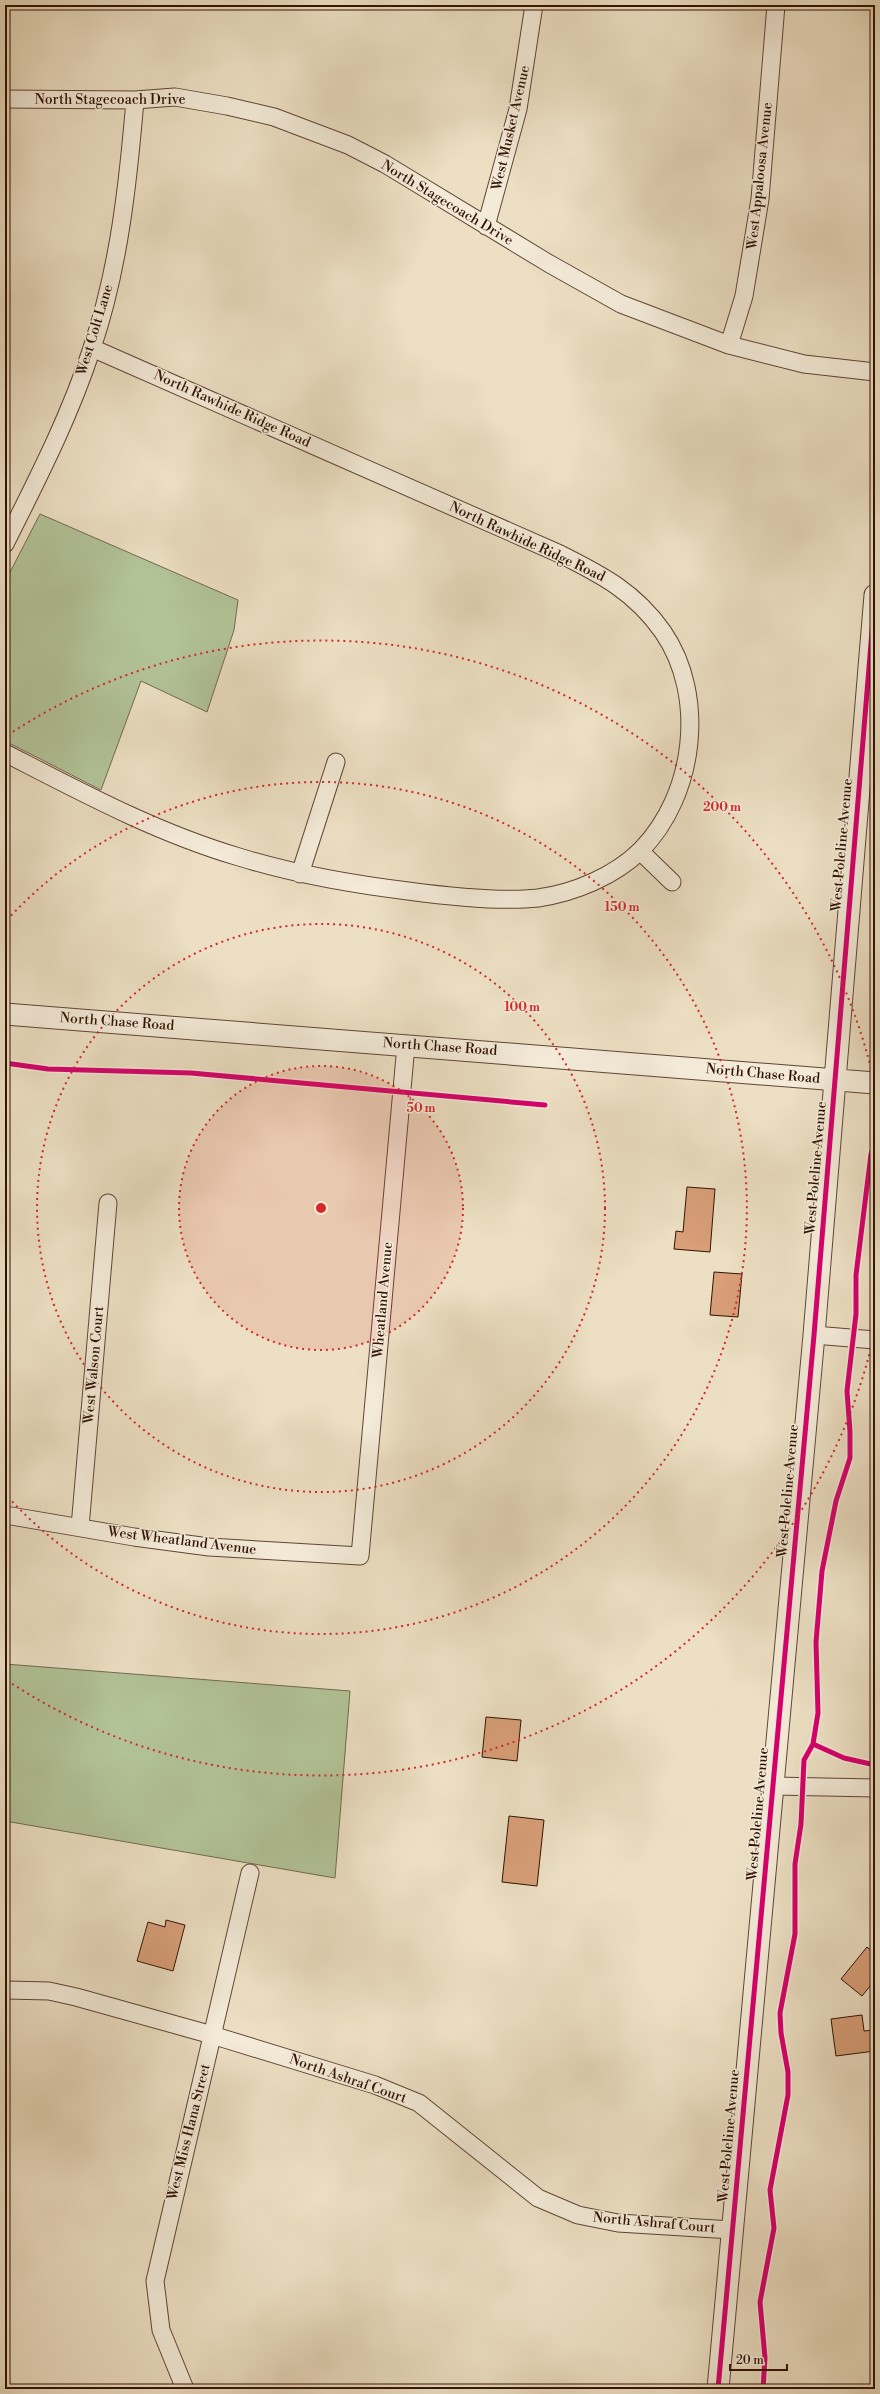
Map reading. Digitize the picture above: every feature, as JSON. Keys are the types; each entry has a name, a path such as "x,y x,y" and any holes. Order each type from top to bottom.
{"street":[{"name":"West Musket Avenue","path":"486,226 518,109 534,5"},
{"name":"West Appaloosa Avenue","path":"729,345 744,296 760,199 776,5"},
{"name":"North Stagecoach Drive","path":"5,99 135,100 175,97 227,106 299,125 348,145 385,164 486,226 621,304 729,345 804,364 875,372"},
{"name":"West Colt Lane","path":"5,544 57,437 92,348 106,299 121,230 130,165 135,100"},
{"name":"North Rawhide Ridge Road","path":"5,753 106,804 186,839 237,857 300,874 352,884 433,894 537,898 569,891 601,877 624,864 640,851 668,813 680,785 688,750 689,716 685,684 671,647 663,632 624,589 605,577 560,554 92,348"},
{"name":"West Poleline Avenue","path":"718,2389 814,1335 835,1081 871,697 875,594"},
{"path":"300,874 336,762"},
{"path":"640,851 672,882"},
{"name":"North Chase Road","path":"5,1014 406,1044 666,1065 835,1081 875,1083"},
{"name":"Wheatland Avenue","path":"360,1556 406,1044"},
{"name":"West Walson Court","path":"80,1527 108,1202"},
{"path":"814,1335 875,1340"},
{"name":"West Wheatland Avenue","path":"5,1515 134,1537 209,1547 360,1556"},
{"path":"773,1786 875,1788"},
{"name":"West Miss Hana Street","path":"185,2389 161,2330 155,2281 250,1873"},
{"name":"North Ashraf Court","path":"6,1990 49,1991 76,1997 212,2035 375,2085 419,2103 538,2198 578,2215 618,2223 732,2230"}],"green space":[{"path":"40,514 238,600 234,630 207,712 141,681 101,790 5,741 5,582"},
{"path":"5,1664 350,1691 335,1878 5,1821"}],"building":[{"path":"687,1187 715,1189 710,1252 674,1249 676,1231 683,1232"},
{"path":"714,1272 742,1274 738,1317 710,1315"},
{"path":"486,1717 521,1720 517,1761 482,1757"},
{"path":"509,1816 544,1820 537,1886 502,1882"},
{"path":"166,1920 185,1925 173,1971 137,1961 148,1922 165,1927"},
{"path":"867,1947 875,1954 875,1980 862,1996 841,1979"},
{"path":"862,2015 864,2031 875,2030 875,2051 836,2056 831,2019"}],"cycle path":[{"path":"718,2389 814,1335 875,595"},
{"path":"5,1063 48,1069 191,1073 545,1105"},
{"path":"763,2389 765,2358 760,2302 774,2228 770,2190 788,2095 788,2072 781,2033 780,2013 795,1934 795,1864 801,1824 804,1760 813,1744 818,1713 816,1642 822,1571 836,1501 850,1458 847,1391 856,1314 856,1275 871,1154 875,1142"},
{"path":"813,1744 844,1758 875,1765"}]}
